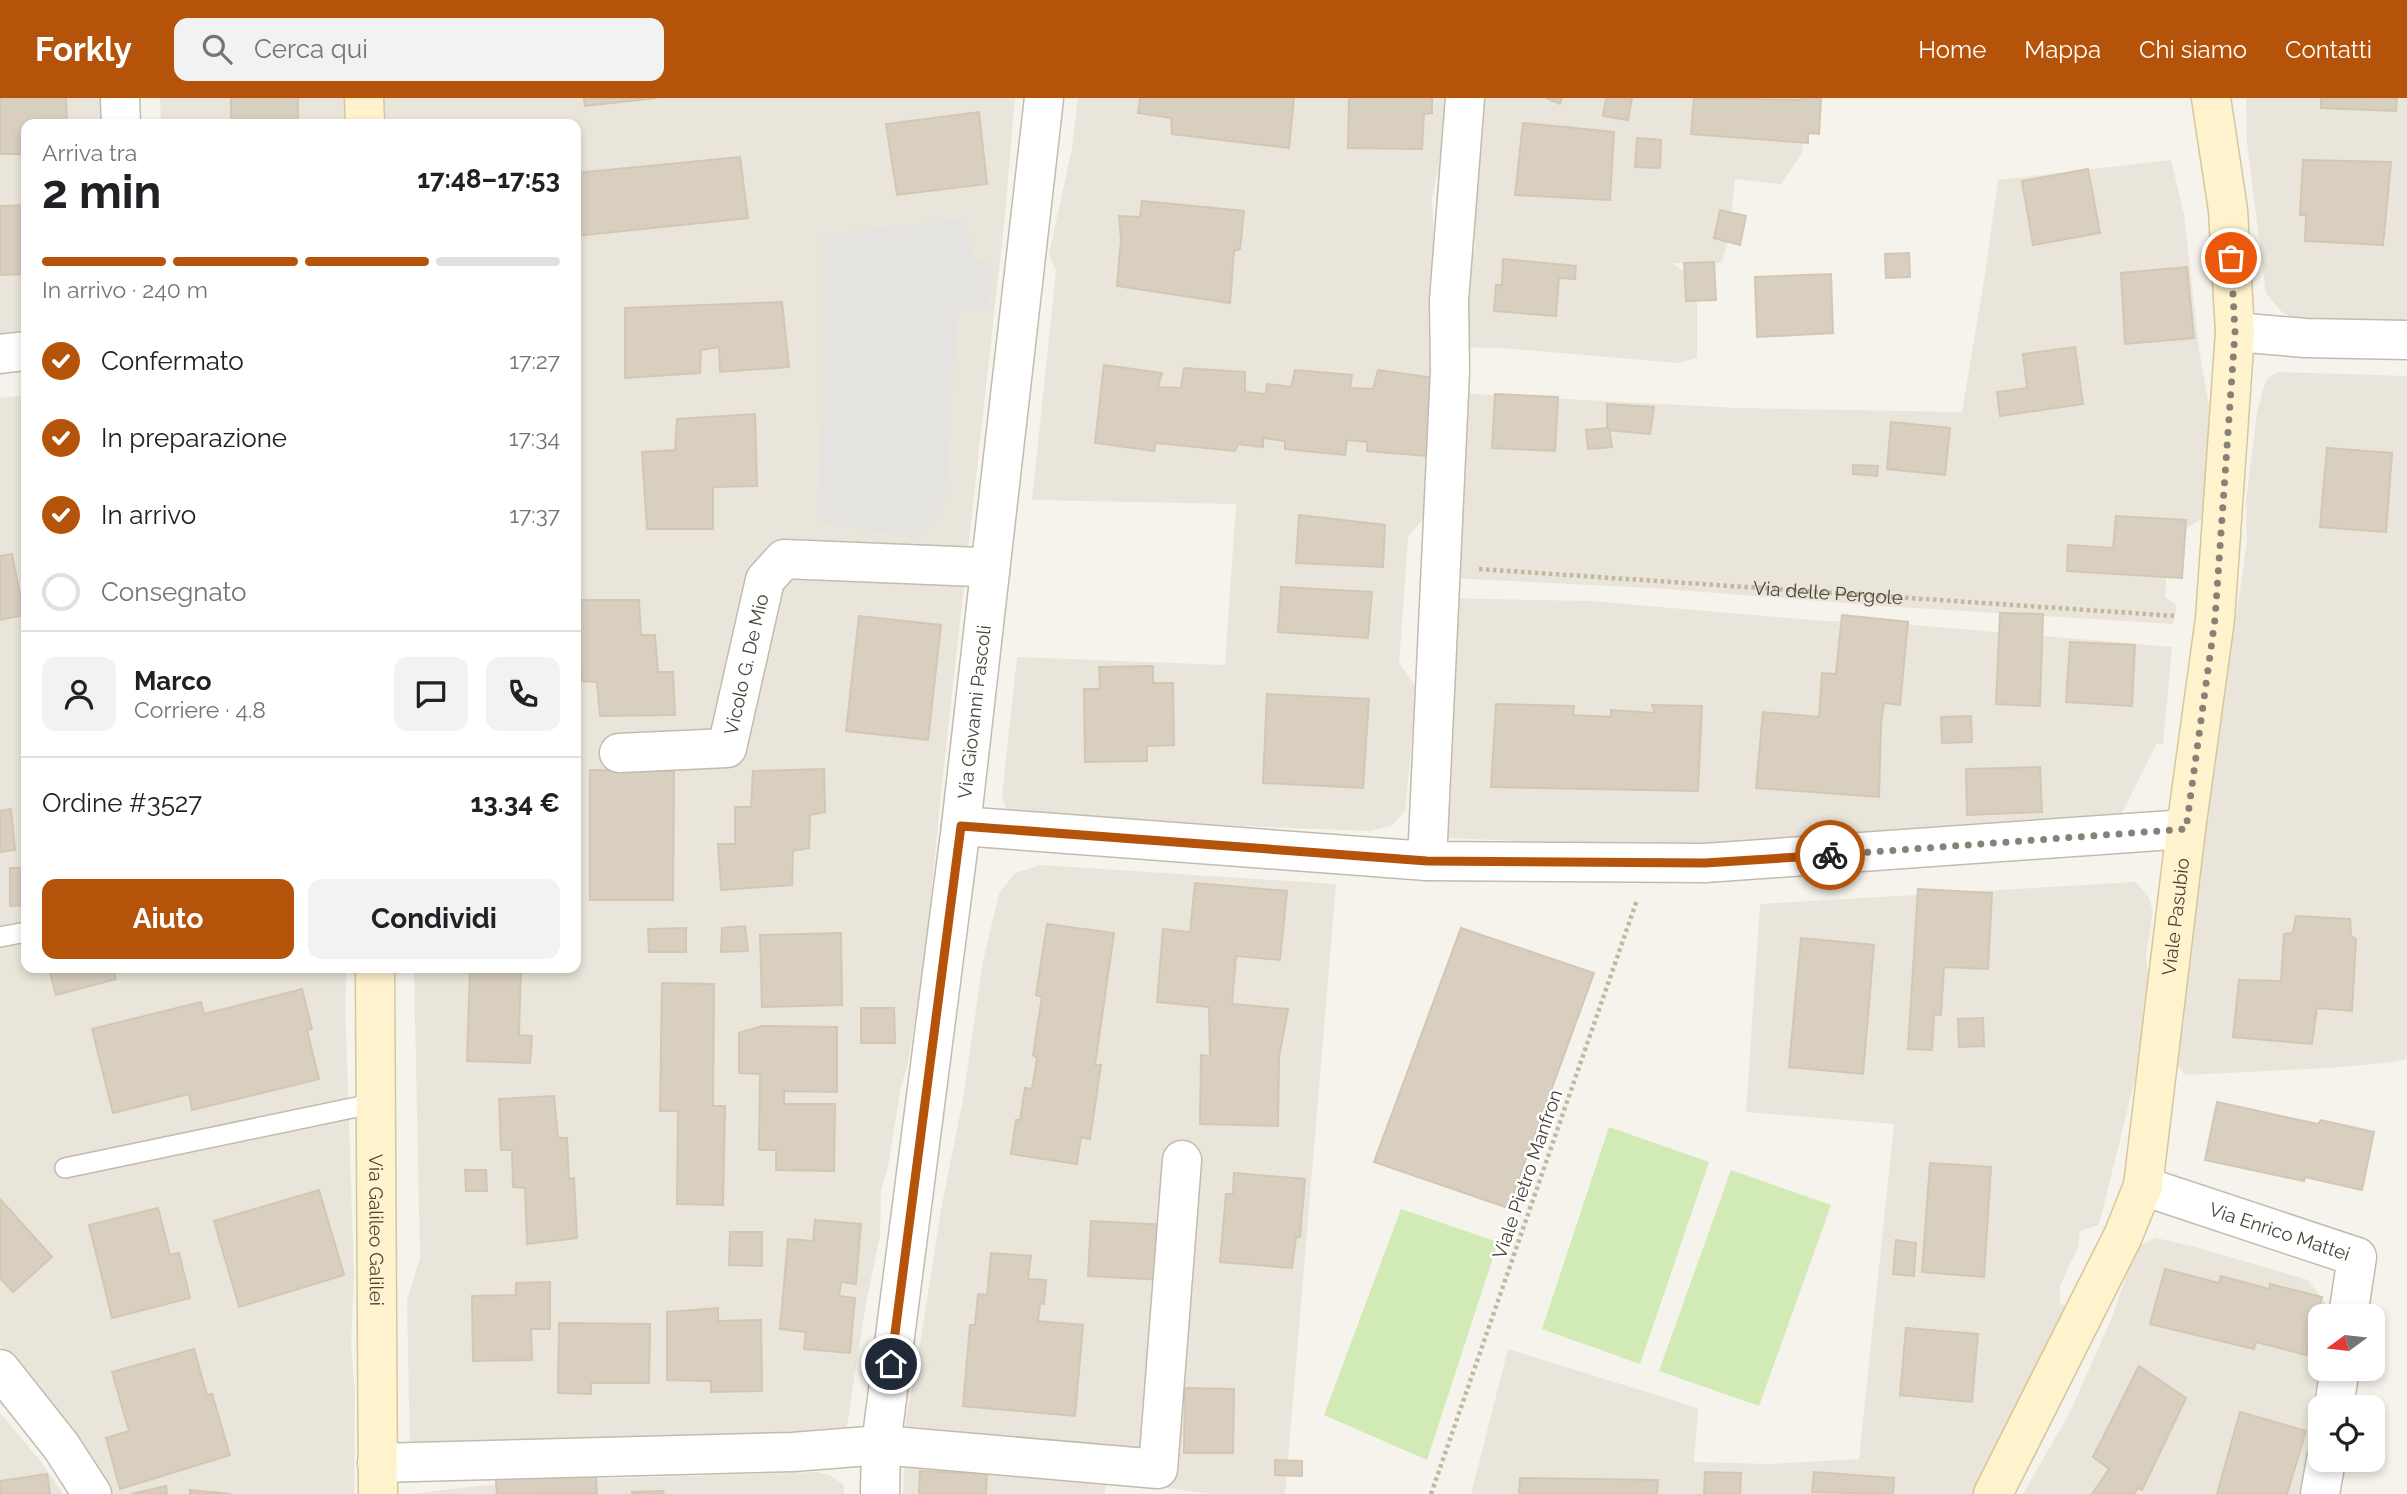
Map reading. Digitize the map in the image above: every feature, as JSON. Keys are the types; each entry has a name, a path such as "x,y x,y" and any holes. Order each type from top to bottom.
{"street":[{"path":"120,98 121,119"},
{"path":"364,98 365,119"},
{"name":"Via Giovanni Pascoli","path":"880,1494 881,1445 961,826 1044,98"},
{"path":"1427,861 1450,371 1449,300 1465,98"},
{"name":"Viale Pasubio","path":"1993,1494 2123,1236 2143,1186 2186,829 2215,619 2235,332 2228,209 2211,98"},
{"path":"2235,332 2305,338 2407,340"},
{"path":"0,354 21,352"},
{"name":"Vicolo G. De Mio","path":"619,753 727,748 765,580 784,559 978,567 990,571"},
{"path":"961,826 1427,861 1649,863 1705,863 2186,829"},
{"name":"Via Galileo Galilei","path":"375,973 378,1478"},
{"path":"378,1478 881,1445 1158,1469 1182,1160"},
{"name":"Via Enrico Mattei","path":"2143,1186 2357,1256 2350,1304"},
{"path":"0,1369 61,1446 92,1494"},
{"path":"2320,1494 2324,1472"}],"lane":[{"path":"0,937 21,933"},
{"path":"65,1168 376,1104"}],"path":[{"name":"Via delle Pergole","path":"1441,567 2215,619"},
{"name":"Viale Pietro Manfron","path":"1431,1494 1649,863"}],"shaded area":[{"path":"0,98 112,98 114,119 21,119 21,334 0,337"},
{"path":"160,98 366,98 366,119 161,119"},
{"path":"383,98 1015,98 1004,225 925,961 908,1063 901,1086 888,1167 881,1191 880,1236 866,1303 845,1438 410,1452 407,1300 420,1258 414,973 581,973 581,119 383,119"},
{"path":"1078,98 1446,98 1441,152 1432,198 1438,328 1426,516 1408,537 1399,663 1417,688 1405,811 1392,826 1370,831 1020,817 1006,808 1002,796 1017,657 1225,665 1236,504 1032,500 1056,271 1049,254 1072,148"},
{"path":"1479,98 1806,98 1802,153 1781,184 1735,179 1729,235 1722,263 1672,263 1697,281 1697,358 1677,363 1503,348 1454,347 1463,260 1476,249 1470,219"},
{"path":"2246,98 2407,98 2407,336 2303,325 2281,311 2266,293 2247,143"},
{"path":"2171,160 2184,214 2199,349 2212,423 2204,517 2169,540 2165,597 2177,605 2173,624 1652,588 1449,578 1454,389 1472,394 1738,408 1962,412 1998,180"},
{"path":"966,218 973,260 991,262 989,310 958,310 945,504 915,538 817,522 823,390 823,235"},
{"path":"2278,372 2407,376 2407,1059 2328,1068 2186,1075 2174,1062 2192,918 2247,542 2246,501 2257,412 2268,378"},
{"path":"21,396 21,973 347,973 345,1001 354,1276 351,1343 355,1394 354,1494 99,1494 23,1387 0,1345 0,398"},
{"path":"1443,598 1590,601 2172,647 2163,744 2157,743 2114,829 1723,849 1445,838"},
{"path":"1040,865 1336,884 1285,1494 1210,1494 1106,1479 1105,1494 903,1494 906,1417 942,1204 963,1099 983,961 999,894 1015,873"},
{"path":"2135,882 2148,896 2153,911 2146,956 2150,988 2136,1075 2099,1225 2080,1231 2078,1247 2060,1286 2060,1302 2069,1309 1977,1494 1471,1494 1508,1349 1698,1408 1694,1462 1771,1464 1859,1459 1894,1124 1746,1112 1760,904"},
{"path":"2156,1238 2308,1280 2326,1304 2308,1304 2308,1381 2318,1381 2318,1395 2308,1395 2308,1472 2310,1472 2303,1494 2023,1494 2070,1412 2110,1322 2137,1247"},
{"path":"0,1413 42,1463 63,1494 0,1494"},
{"path":"817,1472 830,1475 844,1485 844,1494 411,1494 478,1486 590,1479"}],"green space":[{"path":"1609,1127 1709,1162 1640,1364 1542,1329"},
{"path":"1731,1170 1831,1205 1759,1406 1659,1371"},
{"path":"1401,1209 1498,1242 1427,1460 1324,1415"}],"building":[{"path":"0,98 66,98 67,119 21,119 21,154 0,154"},
{"path":"231,98 298,98 298,119 231,119"},
{"path":"584,98 657,98 585,106"},
{"path":"1140,98 1294,98 1289,148 1172,134 1171,118 1138,113"},
{"path":"1349,98 1432,98 1432,113 1424,114 1422,149 1348,148"},
{"path":"1546,98 1562,98 1560,104"},
{"path":"1606,98 1632,98 1628,120 1603,116"},
{"path":"1694,98 1821,98 1819,134 1808,133 1808,143 1691,134"},
{"path":"2321,98 2397,98 2396,111 2321,108"},
{"path":"979,112 987,184 897,195 886,124"},
{"path":"1523,123 1614,132 1610,200 1515,195"},
{"path":"1637,138 1661,140 1660,168 1635,167"},
{"path":"740,157 748,218 581,235 581,173"},
{"path":"2303,160 2391,162 2383,245 2305,241 2306,215 2300,215"},
{"path":"2088,169 2100,233 2033,245 2022,181"},
{"path":"1142,201 1244,211 1240,249 1234,251 1230,303 1117,286 1121,239 1119,216 1140,217"},
{"path":"21,205 21,274 0,275 0,206"},
{"path":"1720,210 1746,216 1740,245 1714,238"},
{"path":"1909,253 1910,277 1886,278 1885,254"},
{"path":"1503,259 1576,266 1575,279 1559,278 1556,316 1494,311 1496,285 1502,285"},
{"path":"1714,262 1716,300 1686,301 1684,263"},
{"path":"2187,267 2194,338 2125,344 2121,273"},
{"path":"1831,274 1833,333 1757,337 1755,277"},
{"path":"782,302 789,367 720,372 719,347 701,350 700,373 625,378 625,308"},
{"path":"2075,347 2083,404 2000,416 1997,392 2027,388 2023,354"},
{"path":"1104,365 1162,373 1158,387 1181,388 1184,368 1245,372 1245,392 1266,394 1267,384 1291,387 1295,370 1352,375 1350,388 1373,389 1378,370 1436,378 1427,456 1367,451 1367,442 1347,440 1345,455 1285,449 1285,441 1263,438 1263,447 1238,444 1235,451 1156,443 1154,451 1095,443"},
{"path":"1495,394 1558,397 1555,451 1492,448"},
{"path":"1607,404 1654,407 1650,434 1607,430"},
{"path":"755,414 757,486 713,487 713,529 647,529 642,452 675,450 677,419"},
{"path":"1891,422 1950,428 1945,475 1887,469"},
{"path":"1609,428 1612,447 1588,449 1586,430"},
{"path":"2327,448 2392,453 2386,532 2320,527"},
{"path":"1853,465 1878,466 1877,476 1853,474"},
{"path":"1299,515 1385,525 1383,567 1296,563"},
{"path":"2116,516 2186,520 2182,578 2067,571 2068,545 2113,548"},
{"path":"12,554 21,600 21,616 0,620 0,556"},
{"path":"1281,587 1372,592 1368,638 1278,632"},
{"path":"581,600 639,600 641,635 655,635 658,672 673,672 675,715 600,716 597,682 582,681"},
{"path":"2000,613 2043,614 2040,706 1996,704"},
{"path":"1842,615 1908,622 1900,705 1884,703 1879,797 1756,788 1763,712 1819,717 1822,673 1836,674"},
{"path":"859,616 941,625 928,740 846,731"},
{"path":"2070,642 2135,645 2132,706 2066,702"},
{"path":"1153,666 1153,683 1173,683 1174,745 1147,746 1147,761 1085,762 1084,689 1100,689 1099,667"},
{"path":"1267,694 1369,699 1363,788 1263,783"},
{"path":"1496,704 1574,706 1573,715 1611,717 1611,710 1655,713 1652,705 1702,706 1698,791 1491,787"},
{"path":"1971,716 1972,742 1942,743 1941,717"},
{"path":"2040,767 2042,812 1967,815 1966,769"},
{"path":"824,769 825,812 810,815 809,848 793,851 792,885 721,890 718,844 735,844 735,807 751,807 753,771"},
{"path":"590,770 674,771 673,900 590,900"},
{"path":"11,809 15,850 0,852 0,811"},
{"path":"10,868 21,868 21,905 10,906"},
{"path":"1195,883 1287,891 1280,960 1236,956 1232,1004 1288,1009 1279,1057 1278,1126 1200,1124 1201,1055 1210,1056 1209,1007 1157,1002 1163,929 1190,932"},
{"path":"1918,889 1992,893 1988,969 1944,967 1941,1015 1934,1014 1932,1050 1908,1049"},
{"path":"2296,916 2350,919 2351,936 2356,939 2352,1011 2317,1008 2312,1044 2233,1037 2239,980 2281,981 2284,934 2293,933"},
{"path":"1047,924 1114,933 1095,1065 1101,1065 1090,1139 1081,1137 1077,1164 1011,1154 1016,1120 1020,1120 1025,1088 1032,1089 1037,1058 1033,1055 1042,997 1036,995"},
{"path":"745,926 748,951 721,952 722,928"},
{"path":"686,928 686,952 649,952 648,929"},
{"path":"1461,928 1594,973 1508,1208 1374,1162"},
{"path":"841,933 842,1005 762,1007 760,935"},
{"path":"1801,938 1874,945 1863,1074 1789,1067"},
{"path":"50,973 114,973 116,979 56,995"},
{"path":"470,973 521,973 519,1035 532,1036 530,1063 467,1061"},
{"path":"662,983 714,984 713,1106 725,1106 723,1205 677,1204 678,1111 660,1111"},
{"path":"302,989 312,1029 307,1030 319,1079 192,1110 189,1094 113,1113 92,1029 201,1002 204,1014"},
{"path":"861,1008 894,1008 895,1043 861,1043"},
{"path":"1983,1018 1984,1046 1959,1047 1958,1019"},
{"path":"762,1026 837,1027 837,1092 784,1091 784,1104 835,1104 834,1171 776,1170 776,1150 759,1150 760,1074 739,1073 739,1033"},
{"path":"554,1096 558,1138 567,1138 569,1179 574,1178 577,1238 527,1244 525,1188 513,1187 512,1150 501,1150 499,1099"},
{"path":"2217,1102 2318,1124 2321,1120 2374,1132 2362,1190 2205,1160"},
{"path":"1930,1163 1991,1167 1984,1277 1922,1272"},
{"path":"465,1170 486,1170 487,1191 466,1191"},
{"path":"1234,1173 1305,1179 1300,1237 1296,1237 1292,1268 1220,1262 1226,1194 1233,1194"},
{"path":"319,1190 344,1275 239,1307 214,1221"},
{"path":"0,1199 52,1257 13,1292 0,1278"},
{"path":"158,1208 170,1255 179,1253 190,1298 112,1318 89,1225"},
{"path":"815,1220 861,1224 856,1284 841,1282 839,1296 855,1298 850,1353 804,1349 806,1332 780,1329 788,1239 813,1241"},
{"path":"1091,1221 1168,1225 1165,1280 1088,1276"},
{"path":"730,1232 762,1232 762,1266 729,1265"},
{"path":"1896,1240 1916,1243 1914,1276 1893,1274"},
{"path":"991,1253 1031,1256 1028,1279 1046,1280 1044,1304 1040,1303 1038,1321 1083,1325 1075,1416 963,1406 970,1325 975,1325 978,1294 987,1295"},
{"path":"2165,1269 2219,1283 2221,1276 2269,1289 2270,1284 2322,1297 2320,1304 2308,1304 2306,1355 2256,1342 2254,1349 2150,1324"},
{"path":"550,1282 550,1329 531,1329 532,1360 473,1361 472,1296 516,1295 516,1283"},
{"path":"718,1308 718,1321 761,1320 762,1391 711,1392 711,1381 667,1380 667,1312"},
{"path":"559,1323 650,1324 649,1383 591,1383 591,1394 558,1393"},
{"path":"1906,1328 1978,1334 1972,1402 1900,1395"},
{"path":"194,1349 207,1395 212,1394 230,1455 120,1489 106,1438 129,1431 112,1372"},
{"path":"2139,1366 2186,1398 2142,1490 2138,1488 2134,1494 2092,1494 2109,1469 2093,1457"},
{"path":"1185,1388 1234,1389 1233,1453 1184,1453"},
{"path":"2240,1412 2306,1431 2287,1494 2217,1494"},
{"path":"1275,1460 1302,1461 1302,1476 1275,1475"},
{"path":"595,1463 597,1493 497,1494 495,1470"},
{"path":"920,1471 987,1474 986,1494 919,1494"},
{"path":"1705,1472 1741,1473 1740,1494 1704,1494"},
{"path":"1814,1472 1894,1478 1893,1494 1812,1492"},
{"path":"47,1474 50,1494 0,1494 0,1481"},
{"path":"1520,1478 1658,1480 1657,1494 1519,1494"},
{"path":"166,1486 167,1494 131,1494"},
{"path":"190,1490 231,1494 190,1494"},
{"path":"663,1491 664,1494 632,1494 632,1492"}],"way so far":[{"path":"1830,855 2186,829 2215,619 2235,332 2231,258"}],"route":[{"path":"891,1364 961,826 1427,861 1705,863 1830,855"}]}
